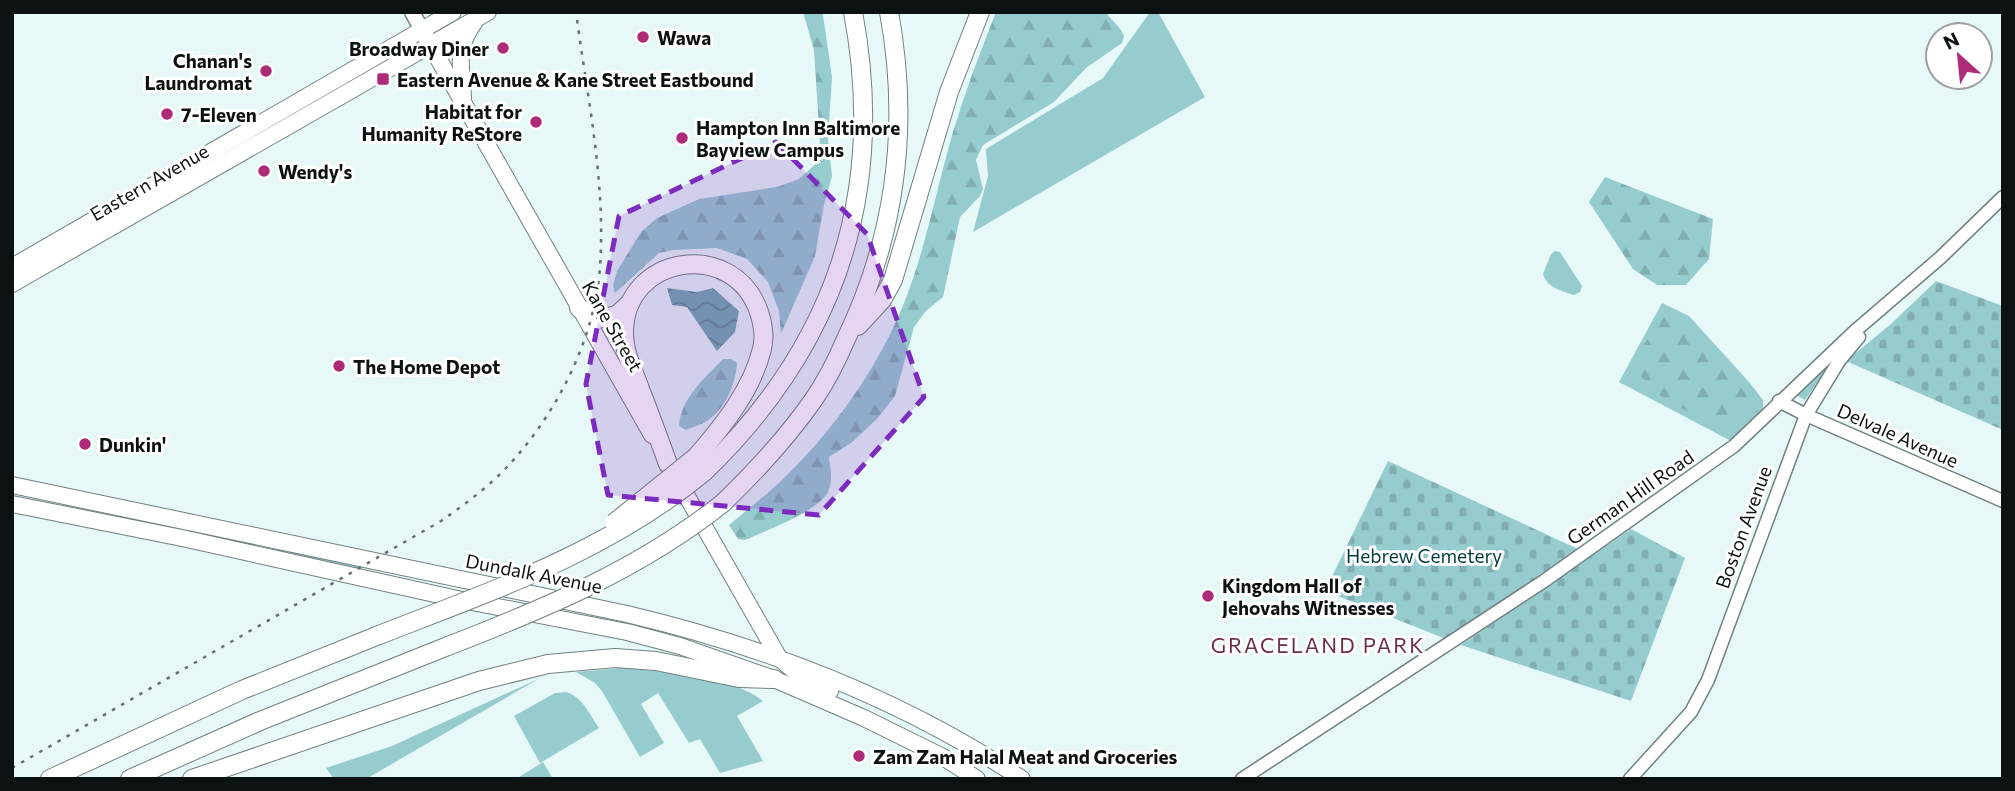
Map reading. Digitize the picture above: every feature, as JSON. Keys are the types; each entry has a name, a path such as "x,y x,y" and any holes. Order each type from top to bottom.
{"highway":[{"path":"846,12 861,73"},
{"path":"700,465 731,446 786,378 827,301 841,264 859,185 863,140 861,73 853,12"},
{"path":"130,779 260,721 539,611 623,571 692,527 723,503 756,471 792,428 826,380 858,316 874,274 885,234 897,156 899,114 889,12"},
{"path":"846,339 882,300 892,280 949,92 980,12"},
{"path":"50,779 242,690 522,579 618,532 672,498 700,465 746,389 763,348 764,332 756,302 736,279 723,270 691,263 674,266 659,273 639,290 617,315 598,319 579,308"},
{"path":"631,301 626,317 625,344 668,464"},
{"path":"192,779 276,748 479,681 548,664 615,659 656,661 739,678 774,679"}],"main road":[{"name":"Kane Street","path":"412,12 779,659"},
{"name":"Eastern Avenue","path":"12,267 453,12"},
{"name":"Eastern Avenue","path":"12,284 483,16"},
{"path":"463,104 460,47 465,35 483,16"},
{"name":"Dundalk Avenue","path":"12,485 627,614 713,637 851,686 907,712 1018,778"},
{"name":"Dundalk Avenue","path":"12,504 182,538 462,600 626,632 680,646 774,679 881,726 943,757 976,779"},
{"path":"779,659 813,684 866,707 930,741 943,757"}],"street":[{"name":"German Hill Road","path":"1242,779 1458,639 1626,525 1734,446 1779,401 1901,293 2003,197"},
{"name":"Boston Avenue","path":"1630,779 1691,712 1708,680 1806,415 1839,361 1901,293"},
{"name":"Delvale Avenue","path":"1779,401 2003,501"}],"highlighted area":[{"path":"776,142 867,234 924,397 819,515 608,495 586,384 619,216"}],"green space":[{"path":"803,12 821,12 823,15 832,77 828,139 832,176 815,256 781,334 779,311 768,282 747,259 717,248 659,253 615,293 613,285 617,271 641,232 657,218 699,199 777,187 799,179 821,159 814,50"},
{"path":"996,12 1106,12 1124,36 1122,43 1086,68 1054,102 983,145 976,160 983,189 980,196 960,217 943,297 926,311 914,327 895,396 877,419 851,443 829,457 831,481 824,498 792,519 745,540 738,539 729,525 779,483 818,442 860,386 894,326 913,279 958,117"},
{"path":"1150,12 1158,12 1205,97 973,232 988,176 986,149 1103,78"},
{"path":"1605,177 1713,219 1709,259 1686,285 1657,285 1633,269 1589,202"},
{"path":"1560,252 1582,286 1580,292 1574,295 1560,290 1545,279 1543,274 1551,254"},
{"path":"1936,281 2003,306 2003,430 1846,361 1891,324"},
{"path":"1662,303 1689,316 1763,400 1763,409 1731,441 1619,382"},
{"path":"1664,314 1678,317 1719,358 1758,411 1731,429 1708,424 1653,391 1631,364"},
{"path":"1835,357 1805,400 1794,394"},
{"path":"723,359 731,359 737,363 732,387 724,403 705,422 686,430 679,426 689,398"},
{"name":"Hebrew Cemetery","path":"1388,461 1580,550 1446,639 1325,591"},
{"name":"Hebrew Cemetery","path":"1631,529 1685,558 1631,701 1461,645"},
{"path":"275,550 293,550 363,565 354,570 274,553"},
{"path":"621,668 715,680 750,693 763,701 737,716 763,761 720,773 700,739 689,743 658,693 641,704 664,743 640,757 602,691 595,683 576,672"},
{"path":"540,678 366,779 334,779 326,768 392,746"},
{"path":"566,692 577,697 599,728 540,763 514,716 555,693"},
{"path":"543,762 553,779 516,779"}],"water":[{"path":"667,288 697,292 713,288 739,311 735,332 717,351 687,307 672,305"}],"railway":[{"path":"12,768 441,521 491,482 525,446 557,400 570,374 581,348 597,294 601,235 598,171 576,12"}],"place":[{"name":"Wawa","path":"643,37"},
{"name":"Broadway Diner","path":"503,48"},
{"name":"Chanan's Laundromat","path":"266,71"},
{"name":"Eastern Avenue & Kane Street Eastbound","path":"383,79"},
{"name":"7-Eleven","path":"167,114"},
{"name":"Habitat for Humanity ReStore","path":"536,122"},
{"name":"Hampton Inn Baltimore Bayview Campus","path":"682,138"},
{"name":"Wendy's","path":"264,171"},
{"name":"The Home Depot","path":"339,366"},
{"name":"Dunkin'","path":"85,444"},
{"name":"Kingdom Hall of Jehovahs Witnesses","path":"1208,596"},
{"name":"Zam Zam Halal Meat and Groceries","path":"859,756"}],"district":[{"name":"GRACELAND PARK","path":"1318,644"}]}
